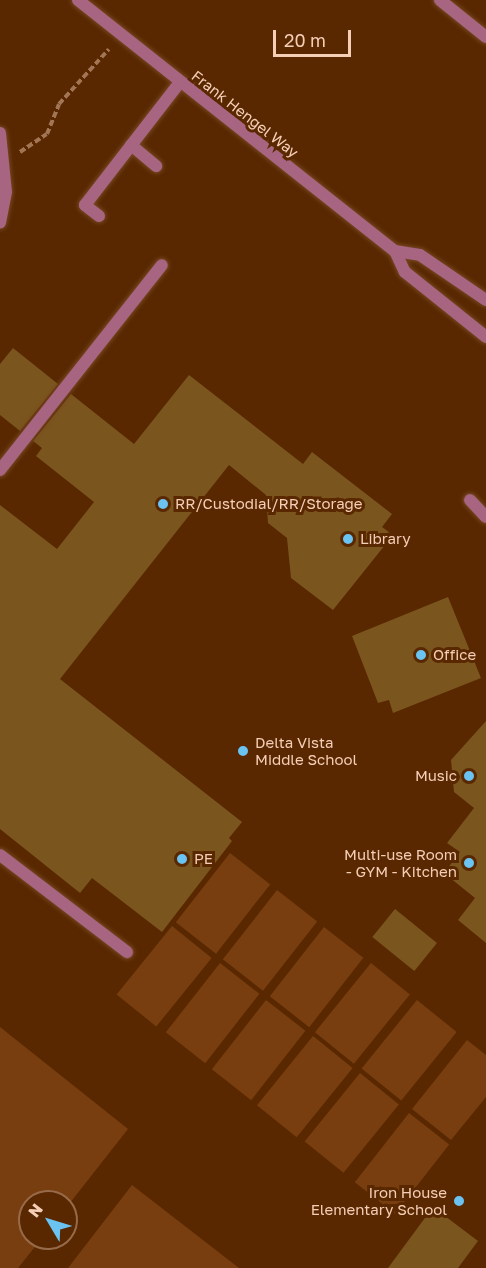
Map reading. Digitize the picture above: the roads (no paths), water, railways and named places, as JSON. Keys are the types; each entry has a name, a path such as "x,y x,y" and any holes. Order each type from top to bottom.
{"street":[{"name":"Frank Hengel Way","path":"78,0 395,251 405,272 486,337"},
{"path":"440,0 486,37"},
{"path":"99,216 85,206 180,82"},
{"path":"0,133 5,157 6,192 0,222"},
{"path":"131,145 156,166"},
{"name":"Frank Hengel Way","path":"395,251 420,255 486,300"},
{"path":"0,470 162,265"},
{"path":"470,500 486,517"},
{"path":"0,855 127,951"}],"place":[{"name":"RR/Custodial/RR/Storage","path":"163,504"},
{"name":"Library","path":"348,539"},
{"name":"Office","path":"421,655"},
{"name":"Delta Vista Middle School","path":"243,751"},
{"name":"Music","path":"469,776"},
{"name":"PE","path":"182,859"},
{"name":"Multi-use Room - GYM - Kitchen","path":"469,863"},
{"name":"Iron House Elementary School","path":"459,1201"}]}
